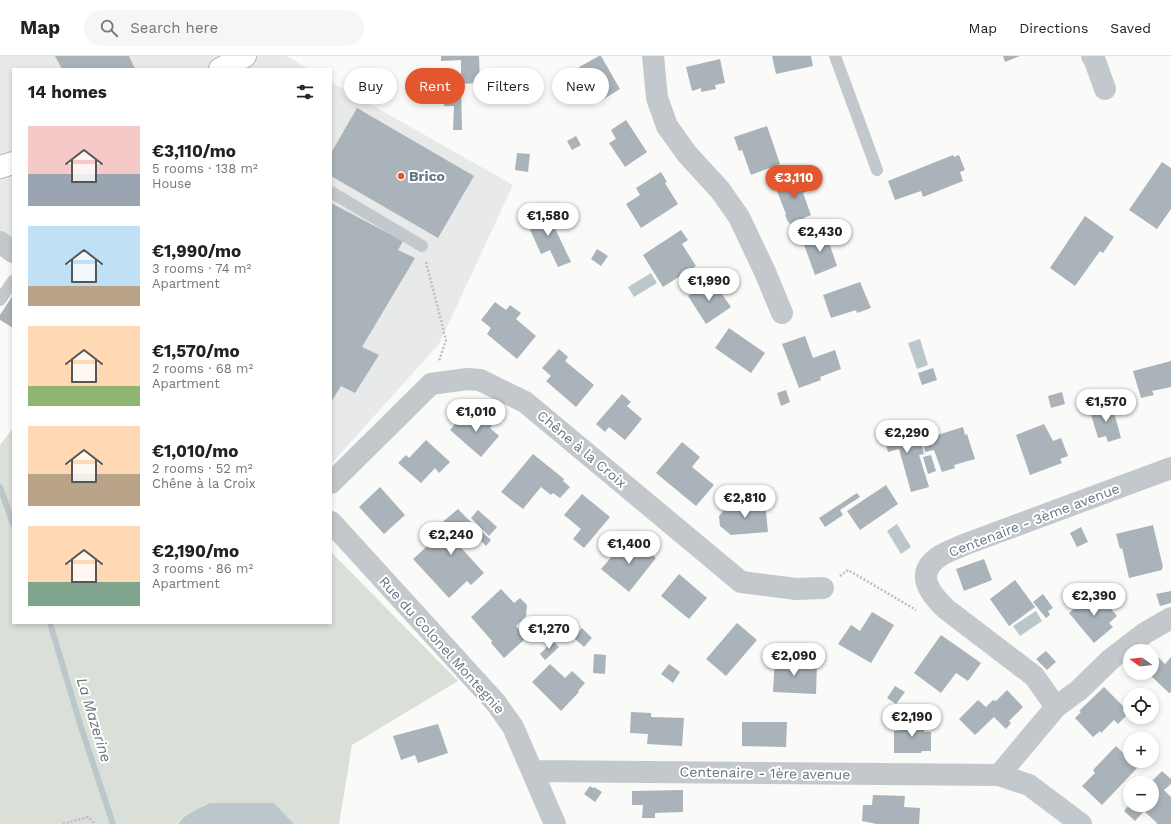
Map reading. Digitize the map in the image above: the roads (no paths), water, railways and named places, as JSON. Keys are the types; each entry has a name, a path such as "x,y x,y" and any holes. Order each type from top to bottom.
{"main road":[{"path":"222,68 245,56"},
{"path":"0,158 12,156"},
{"path":"0,167 12,163"}],"street":[{"path":"653,56 657,98 667,126 676,141 720,190 738,217 765,272 782,313"},
{"path":"1092,56 1095,60 1104,89"},
{"path":"0,242 12,251"},
{"name":"Chêne à la Croix","path":"332,482 431,384 467,379 480,380 525,402 742,582 796,589 823,588"},
{"name":"Centenaire - 3ème avenue","path":"1056,708 1034,676 933,598 926,584 929,567 940,556 966,544 1171,468"},
{"name":"Rue du Colonel Montegnie","path":"332,523 496,703 513,727 555,824"},
{"path":"999,775 1056,708 1079,690 1111,659 1144,633 1171,618"},
{"name":"Centenaire - 1ère avenue","path":"532,771 999,775 1029,785 1081,824"}],"lane":[{"path":"835,56 877,170"},
{"path":"332,193 422,246"},
{"path":"0,300 12,282"}],"waterway":[{"name":"La Mazerine","path":"0,487 12,521"},
{"name":"La Mazerine","path":"50,624 81,727 113,824"}],"place":[{"name":"Brico","path":"401,176"}]}
